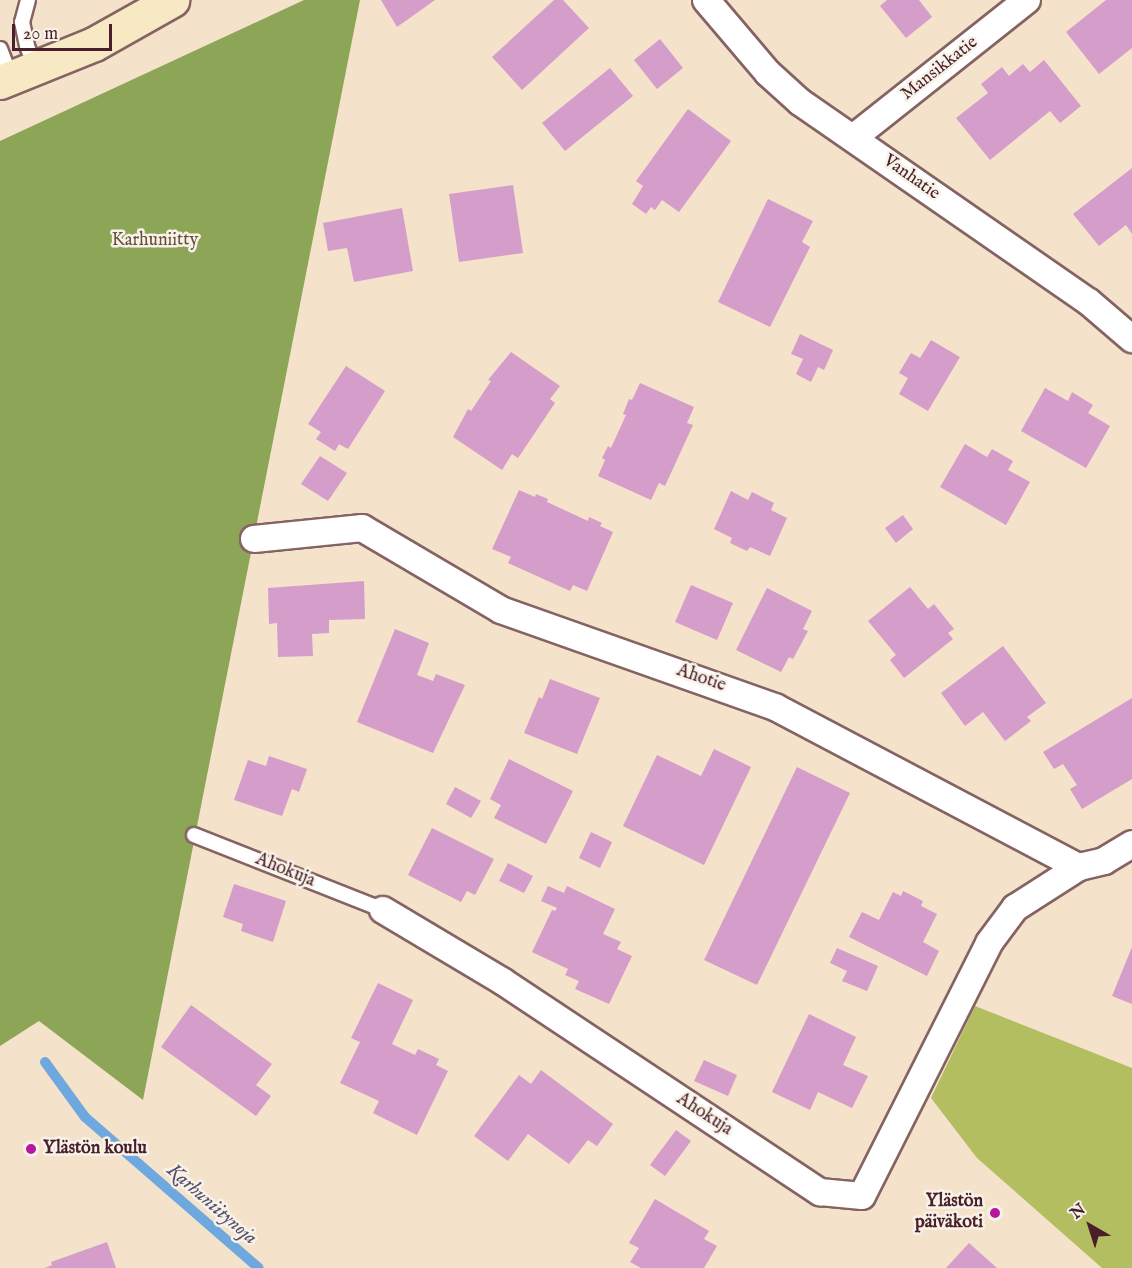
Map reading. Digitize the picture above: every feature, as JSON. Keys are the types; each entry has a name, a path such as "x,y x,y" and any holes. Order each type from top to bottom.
{"main road":[{"path":"12,69 94,44 172,0"}],"street":[{"name":"Vanhatie","path":"706,0 768,73 800,102 1089,302 1132,339"},
{"name":"Mansikkatie","path":"853,138 1027,0"},
{"name":"Ahotie","path":"254,539 362,528 501,610 532,624 724,687 775,707 1079,867"},
{"path":"1079,867 1104,861 1132,844"},
{"name":"Ahokuja","path":"383,910 502,981 820,1192 862,1196 989,943 1015,908 1079,867"}],"lane":[{"path":"12,69 27,46 22,22 28,0"},
{"name":"Ahokuja","path":"194,835 383,910"}],"green space":[{"name":"Karhuniitty","path":"304,0 360,0 143,1100 39,1021 0,1046 0,141"},
{"path":"975,1006 1132,1068 1132,1268 1102,1268 977,1158 931,1098"}],"building":[{"path":"381,0 435,0 397,27"},
{"path":"554,0 563,0 589,28 522,90 492,57"},
{"path":"887,0 919,0 932,17 906,38 880,6"},
{"path":"1106,0 1132,0 1132,48 1099,74 1066,32"},
{"path":"660,39 683,68 657,89 634,60"},
{"path":"1044,60 1081,106 1060,123 1050,111 990,160 956,118 988,93 981,84 1002,67 1009,76 1023,64 1030,72"},
{"path":"610,68 633,96 565,151 542,123"},
{"path":"688,109 731,141 679,212 662,200 655,210 651,207 646,214 632,204 643,186 636,181"},
{"path":"1132,168 1132,234 1126,225 1099,246 1073,214"},
{"path":"513,185 523,253 459,262 449,194"},
{"path":"768,199 813,221 802,242 810,247 770,327 718,302"},
{"path":"402,208 413,271 354,282 347,248 328,251 323,223"},
{"path":"800,334 833,350 824,370 818,367 811,382 796,374 803,359 791,354"},
{"path":"931,340 960,357 928,411 899,394 908,378 899,373 911,353 920,358"},
{"path":"511,352 560,386 550,399 555,403 518,458 512,454 502,470 453,437 468,409 471,411 491,381 488,380"},
{"path":"346,366 385,391 348,449 339,444 335,451 316,439 321,432 308,424"},
{"path":"640,383 694,407 687,423 693,425 665,486 659,483 651,500 598,476 605,460 602,458 608,446 611,448 626,415 623,414 629,399 632,400"},
{"path":"1045,388 1068,401 1072,392 1093,405 1088,413 1110,426 1086,468 1021,431"},
{"path":"965,444 987,457 992,449 1013,461 1008,470 1030,482 1006,525 940,487"},
{"path":"320,456 347,473 328,501 301,484"},
{"path":"519,490 535,497 536,494 548,499 547,502 588,521 589,517 602,523 600,526 613,532 587,591 573,585 570,591 508,563 511,557 492,549"},
{"path":"731,491 748,500 752,492 774,503 771,510 787,518 770,556 750,547 747,551 730,543 732,538 714,529"},
{"path":"903,515 913,529 896,543 885,528"},
{"path":"364,581 365,619 329,620 329,633 312,634 313,656 278,657 277,623 269,624 268,588"},
{"path":"691,585 733,603 717,640 675,622"},
{"path":"910,587 928,609 934,604 954,629 948,633 953,639 904,678 890,660 896,655 868,621"},
{"path":"767,588 812,611 803,629 808,631 793,659 789,657 781,672 736,650"},
{"path":"395,629 429,643 417,675 433,681 436,674 465,685 433,753 357,722"},
{"path":"1003,646 1046,703 1027,717 1031,721 1005,741 983,712 965,726 941,693"},
{"path":"550,679 600,698 577,754 524,733 539,697 542,699"},
{"path":"1132,698 1132,779 1082,809 1070,789 1077,785 1063,764 1054,769 1043,752"},
{"path":"714,749 751,767 704,865 623,826 657,755 701,776"},
{"path":"269,756 307,769 299,792 292,789 282,816 234,800 248,760 266,766"},
{"path":"509,759 573,791 546,844 494,818 501,805 490,799"},
{"path":"797,767 850,793 757,985 704,960"},
{"path":"455,787 481,801 471,818 446,804"},
{"path":"432,828 494,859 475,895 467,891 461,902 408,875"},
{"path":"591,832 612,842 600,868 579,858"},
{"path":"508,863 533,876 524,893 499,881"},
{"path":"234,884 286,901 273,942 241,931 243,924 223,917"},
{"path":"548,886 564,893 567,886 615,909 603,934 621,942 617,949 632,956 609,1004 575,989 579,981 565,975 568,969 532,952 552,910 555,911 557,908 541,901"},
{"path":"903,891 923,901 921,906 937,914 923,942 939,951 927,976 849,937 862,912 879,920 893,892 901,896"},
{"path":"1132,947 1132,1004 1112,996"},
{"path":"837,948 878,966 867,991 842,981 847,971 830,963"},
{"path":"378,983 413,1000 392,1044 415,1055 418,1049 439,1059 436,1065 448,1071 417,1135 373,1113 379,1101 340,1083 360,1042 351,1038"},
{"path":"191,1005 272,1064 256,1085 271,1096 256,1116 161,1047"},
{"path":"809,1014 856,1037 843,1065 868,1076 852,1108 818,1092 810,1110 772,1092"},
{"path":"704,1060 737,1075 728,1096 694,1081"},
{"path":"541,1070 613,1124 597,1146 588,1140 569,1164 528,1134 508,1161 474,1136 519,1075 531,1084"},
{"path":"676,1130 691,1141 665,1176 650,1165"},
{"path":"655,1199 709,1231 704,1239 717,1246 704,1268 641,1268 630,1262 639,1248 629,1243"},
{"path":"107,1242 116,1268 45,1268 52,1265 51,1262"},
{"path":"969,1243 997,1268 946,1268"}],"waterway":[{"name":"Karhuniitynoja","path":"45,1062 85,1117 259,1268"}],"place":[{"name":"Ylästön koulu","path":"31,1149"},
{"name":"Ylästön päiväkoti","path":"995,1213"}]}
